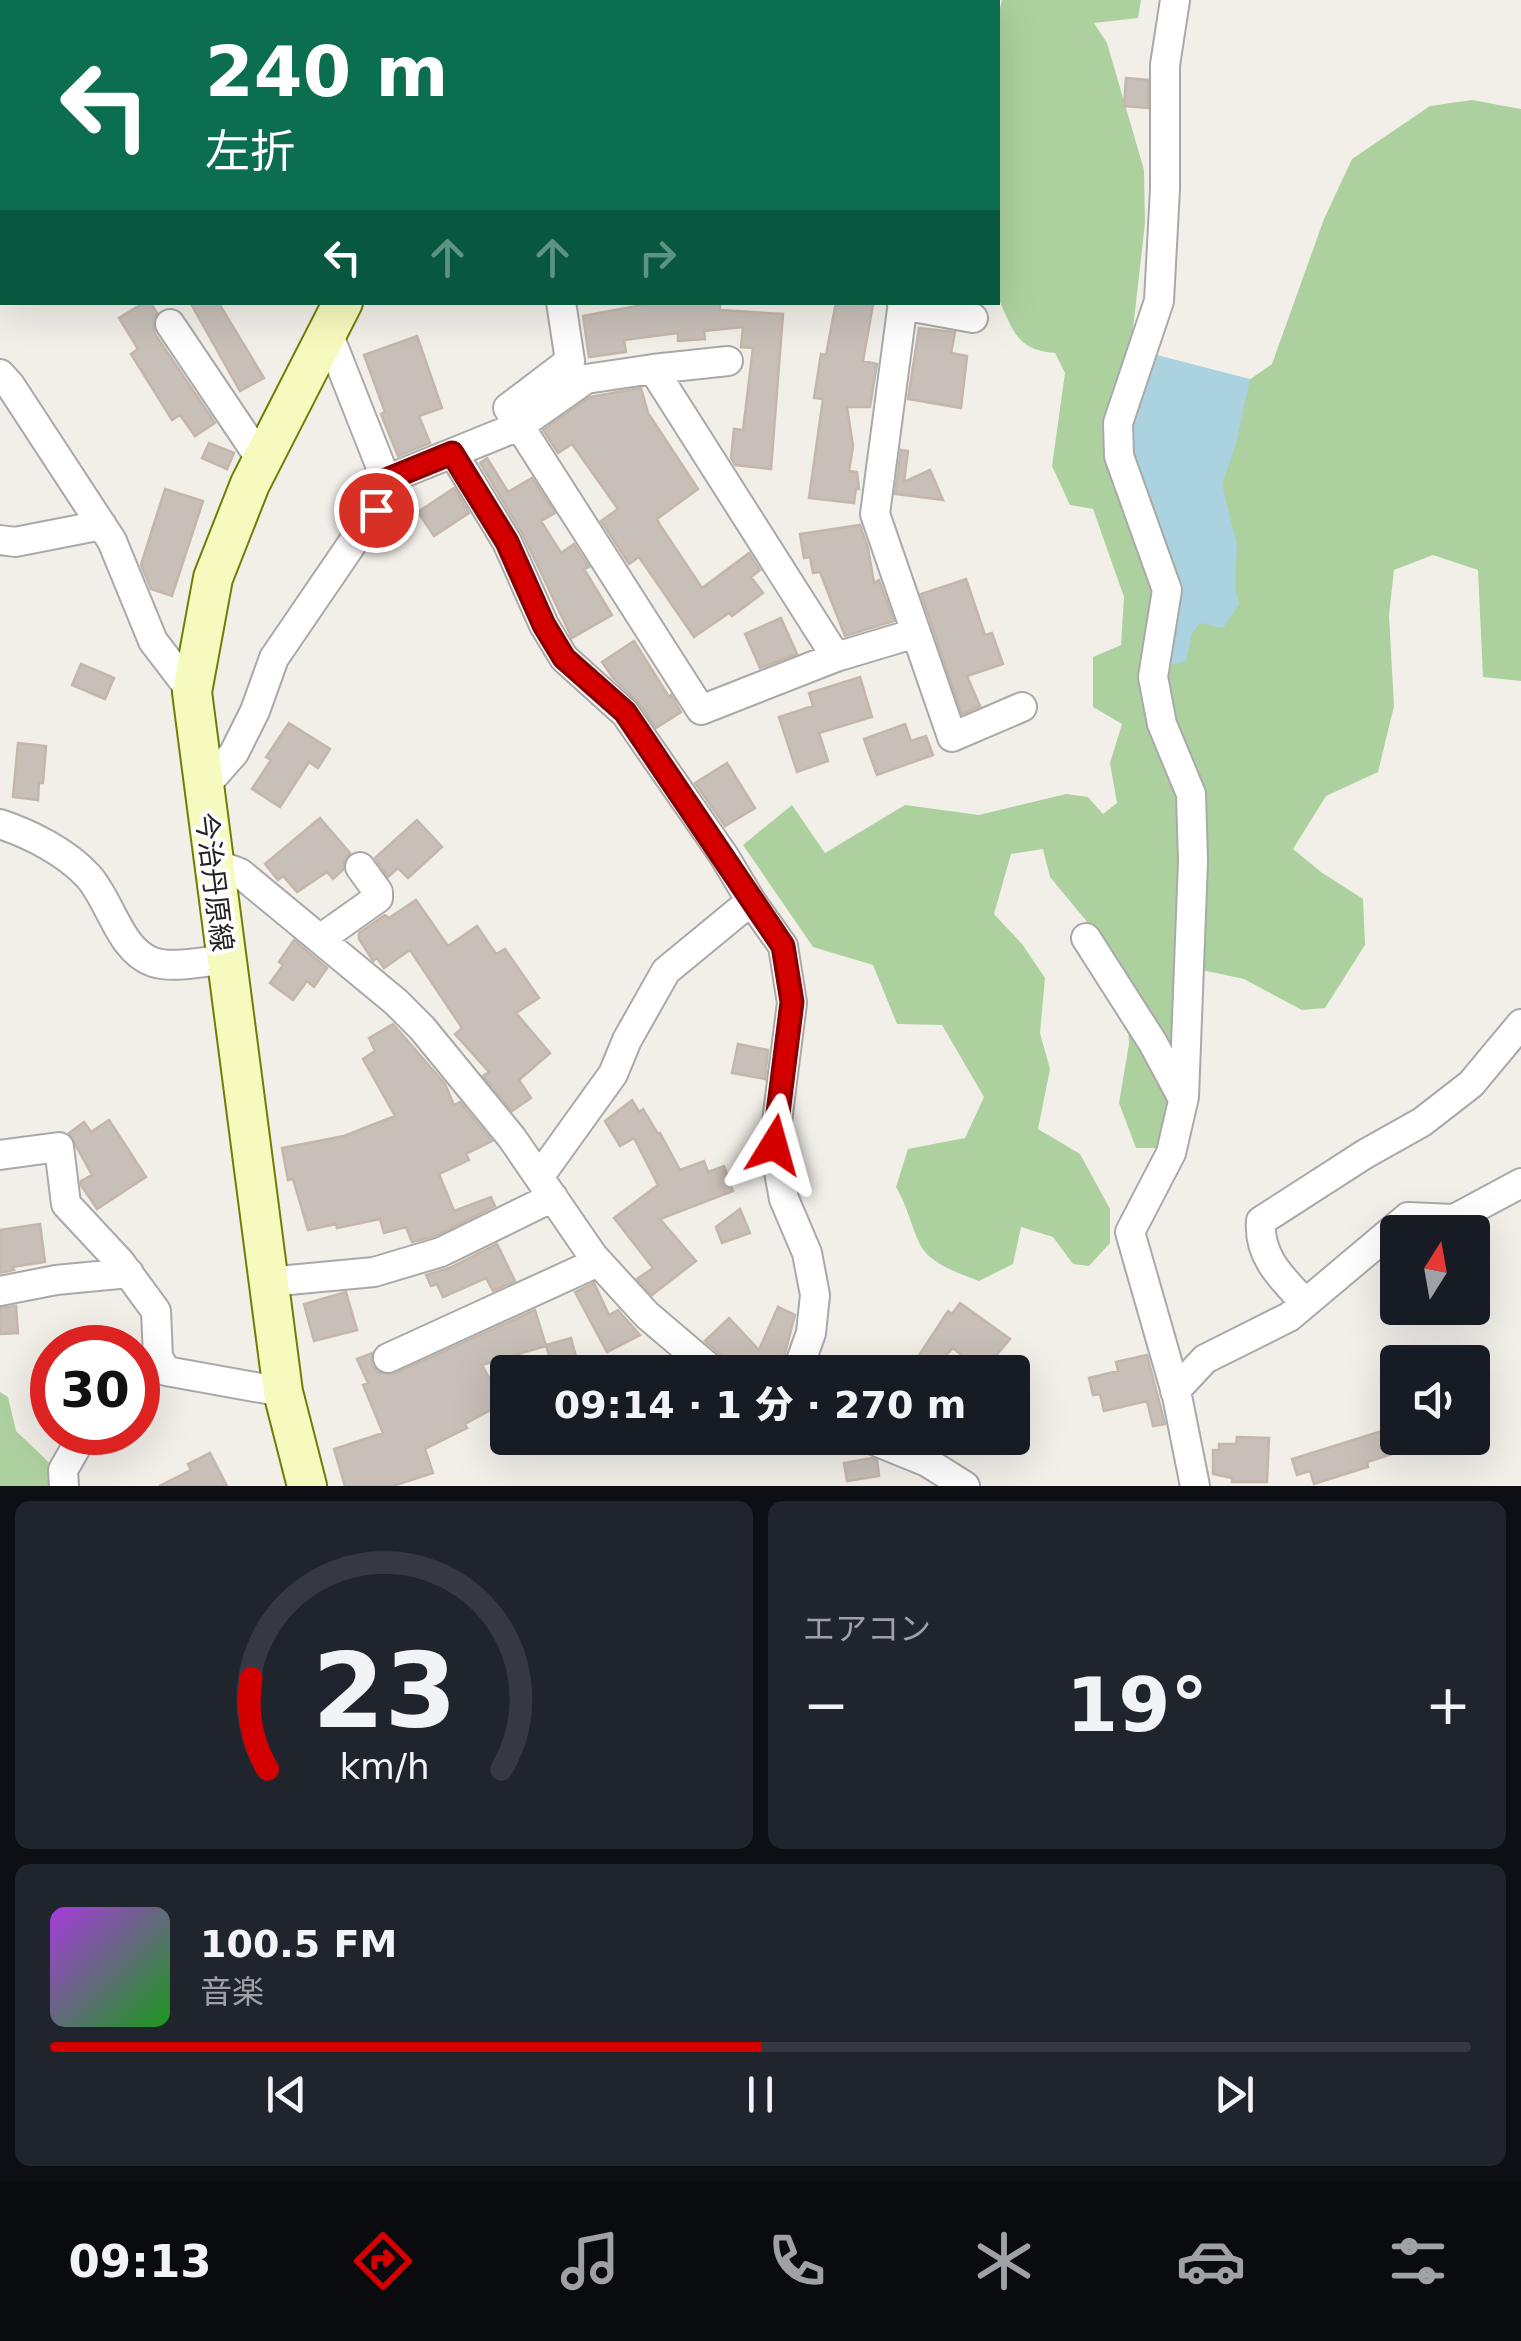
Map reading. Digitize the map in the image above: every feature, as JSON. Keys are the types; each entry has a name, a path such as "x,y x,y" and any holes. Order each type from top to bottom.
{"main road":[{"name":"今治丹原線","path":"308,1486 282,1392 192,692 213,578 262,461 336,318"}],"street":[{"path":"1176,0 1165,65 1159,300 1118,423 1120,456 1167,590 1153,677 1162,724 1191,794 1193,861 1184,1100 1171,1153 1130,1232 1175,1391 1195,1486"},
{"path":"561,305 570,361 508,408 700,710 836,657 916,633"},
{"path":"903,305 875,514 952,737 1022,707"},
{"path":"908,305 973,318"},
{"path":"203,788 234,754 274,658 376,510 386,480 336,318"},
{"path":"170,324 262,461"},
{"path":"386,480 519,426 586,379 728,362"},
{"path":"653,369 836,657"},
{"path":"0,374 102,525 153,641 192,692"},
{"path":"452,453 507,542 544,625 564,658 625,712 783,946 792,1002 774,1145 784,1199 807,1253 815,1296 812,1333 804,1355"},
{"path":"0,540 15,542 102,525"},
{"path":"0,824 20,830 86,874 106,899 122,934 140,955 156,964 224,960"},
{"path":"212,862 240,873 422,1028 512,1138 598,1262 646,1315 694,1355"},
{"path":"320,939 378,898 378,892 360,868"},
{"path":"268,1282 374,1272 442,1252 546,1187 613,1074 627,1040 666,971 751,901"},
{"path":"1086,938 1153,1042 1184,1100"},
{"path":"1306,1304 1273,1268 1260,1239 1260,1221 1422,1122 1471,1084 1521,1024"},
{"path":"0,1155 58,1147 66,1204 156,1310 154,1325"},
{"path":"1175,1391 1206,1359 1289,1318 1408,1217 1454,1218 1521,1182"},
{"path":"388,1358 598,1262"},
{"path":"0,1291 56,1280 129,1274"},
{"path":"160,1369 282,1392"},
{"path":"64,1486 63,1470 72,1455"},
{"path":"910,1455 965,1486"}],"green space":[{"path":"1002,0 1141,0 1138,18 1094,23 1107,43 1144,170 1145,223 1132,338 1152,385 1211,483 1236,389 1272,364 1324,219 1352,159 1430,106 1472,100 1521,109 1521,681 1483,677 1478,570 1433,555 1394,570 1389,615 1394,706 1378,772 1326,796 1293,849 1363,899 1365,945 1325,1008 1302,1010 1244,979 1179,965 1178,1039 1164,1148 1136,1148 1119,1103 1129,1044 1126,990 1093,929 1050,877 1043,849 1011,854 994,914 1022,944 1045,978 1040,1033 1050,1069 1038,1129 1080,1154 1110,1209 1110,1243 1089,1266 1073,1264 1053,1237 1021,1227 1013,1264 979,1281 927,1254 896,1187 908,1149 965,1138 984,1097 942,1025 897,1024 873,965 813,947 743,845 792,805 825,853 905,805 979,815 1066,794 1088,797 1103,814 1117,803 1110,763 1122,724 1093,707 1093,657 1121,645 1124,597 1093,509 1070,505 1052,466 1065,373 1055,353 1032,348 1018,337 1000,302"},
{"path":"0,1392 8,1397 16,1431 30,1444 30,1455 41,1455 58,1471 51,1486 0,1486"}],"water":[{"path":"1153,354 1250,379 1236,444 1222,484 1237,545 1235,587 1239,604 1223,628 1200,623 1192,633 1186,661 1162,667 1177,593 1133,461 1131,422"}],"building":[{"path":"1126,78 1148,80 1148,108 1124,106"},
{"path":"140,305 152,305 157,313 155,334 215,423 195,436 180,415 172,420 131,354 138,349 119,318"},
{"path":"192,305 220,305 264,378 240,391"},
{"path":"642,305 720,305 720,310 783,314 771,469 735,465 731,458 734,429 743,430 753,348 741,347 743,327 704,331 705,339 678,341 678,333 624,340 626,352 589,357 583,316"},
{"path":"835,305 873,305 863,361 877,364 870,407 847,407 853,446 849,471 857,472 859,489 856,488 854,503 809,498 823,399 814,398 821,354 826,355"},
{"path":"919,328 955,332 951,353 967,356 961,408 908,399"},
{"path":"417,336 442,408 419,416 430,443 398,456 364,355"},
{"path":"641,388 648,413 698,489 657,519 660,525 702,588 749,553 760,570 751,577 763,593 694,637 639,557 629,564 601,521 618,509 572,444 558,453 543,430 590,397"},
{"path":"209,443 234,453 227,469 202,458"},
{"path":"901,450 908,451 904,482 930,470 943,500 895,494"},
{"path":"487,458 508,492 532,478 555,513 541,521 561,553 574,544 612,615 572,638 522,533 480,463"},
{"path":"454,488 469,513 434,536 418,512"},
{"path":"165,489 203,501 172,596 151,589 141,565"},
{"path":"860,525 874,583 879,580 894,621 845,636 820,572 813,573 810,557 804,558 800,534"},
{"path":"966,579 985,635 992,633 1003,664 967,676 980,706 962,714 921,594"},
{"path":"781,618 797,654 760,668 745,634"},
{"path":"634,641 681,712 656,728 602,662"},
{"path":"81,664 114,678 105,699 72,685"},
{"path":"860,677 872,717 819,733 828,761 797,772 779,717 813,706 809,693"},
{"path":"289,723 330,749 318,768 309,762 280,807 252,789 271,760 266,757"},
{"path":"905,724 911,741 926,736 933,755 877,775 864,739"},
{"path":"18,743 46,746 38,800 13,797"},
{"path":"727,763 755,808 725,826 695,783"},
{"path":"320,818 350,853 343,870 333,879 327,872 297,892 283,876 278,880 265,864"},
{"path":"417,820 442,847 408,878 398,868 388,877 375,858"},
{"path":"416,900 448,946 477,926 496,954 505,949 539,998 516,1013 550,1053 519,1080 531,1098 512,1111 483,1076 489,1072 455,1034 462,1028 410,950 384,968 377,958 373,961 359,939 359,933 385,915 389,918"},
{"path":"294,940 327,968 314,987 307,981 293,1000 270,983"},
{"path":"393,1024 445,1084 454,1105 460,1102 492,1141 466,1154 469,1160 439,1174 454,1211 491,1197 495,1206 435,1236 412,1242 406,1227 384,1233 380,1219 308,1230 293,1179 288,1180 282,1148 344,1136 395,1116 363,1059 375,1051 369,1038"},
{"path":"738,1044 768,1050 765,1079 732,1073"},
{"path":"632,1100 660,1133 680,1170 704,1161 708,1172 724,1166 733,1191 660,1219 696,1261 652,1295 637,1279 653,1268 614,1218 658,1185 634,1138 620,1146 605,1121"},
{"path":"109,1120 146,1177 97,1209 81,1185 92,1175 69,1133 84,1122 91,1132"},
{"path":"740,1209 750,1233 722,1243 716,1227"},
{"path":"40,1224 45,1262 0,1273 0,1230"},
{"path":"497,1244 515,1281 493,1291 486,1278 443,1297 437,1284 431,1286 426,1275"},
{"path":"594,1283 609,1315 618,1310 640,1335 607,1352 575,1292"},
{"path":"346,1292 357,1330 314,1341 304,1304"},
{"path":"960,1303 1010,1339 996,1355 961,1355 953,1348 946,1355 919,1355 948,1311 952,1314"},
{"path":"16,1306 18,1333 0,1334 0,1308"},
{"path":"778,1307 795,1315 784,1355 721,1355 705,1341 729,1318 759,1350"},
{"path":"535,1310 546,1346 516,1355 490,1355 490,1363 482,1365 490,1379 490,1410 465,1424 467,1428 425,1449 433,1473 393,1486 345,1486 334,1449 383,1433 357,1359 372,1353 377,1372 394,1374"},
{"path":"571,1338 576,1355 549,1355 546,1345"},
{"path":"1147,1355 1165,1424 1153,1426 1147,1401 1104,1411 1100,1394 1093,1395 1089,1378 1118,1371 1116,1362"},
{"path":"1380,1432 1380,1455 1389,1455 1367,1462 1368,1467 1314,1484 1310,1471 1297,1475 1292,1459"},
{"path":"1237,1437 1269,1438 1267,1482 1232,1482 1232,1478 1213,1474 1213,1450 1219,1450 1219,1444 1236,1444"},
{"path":"210,1453 227,1486 159,1486 191,1470 188,1464"},
{"path":"877,1460 879,1476 847,1481 844,1463"}],"route":[{"path":"376,510 386,480 452,453 507,542 544,625 564,658 625,712 783,946 792,1002 774,1145"}]}
